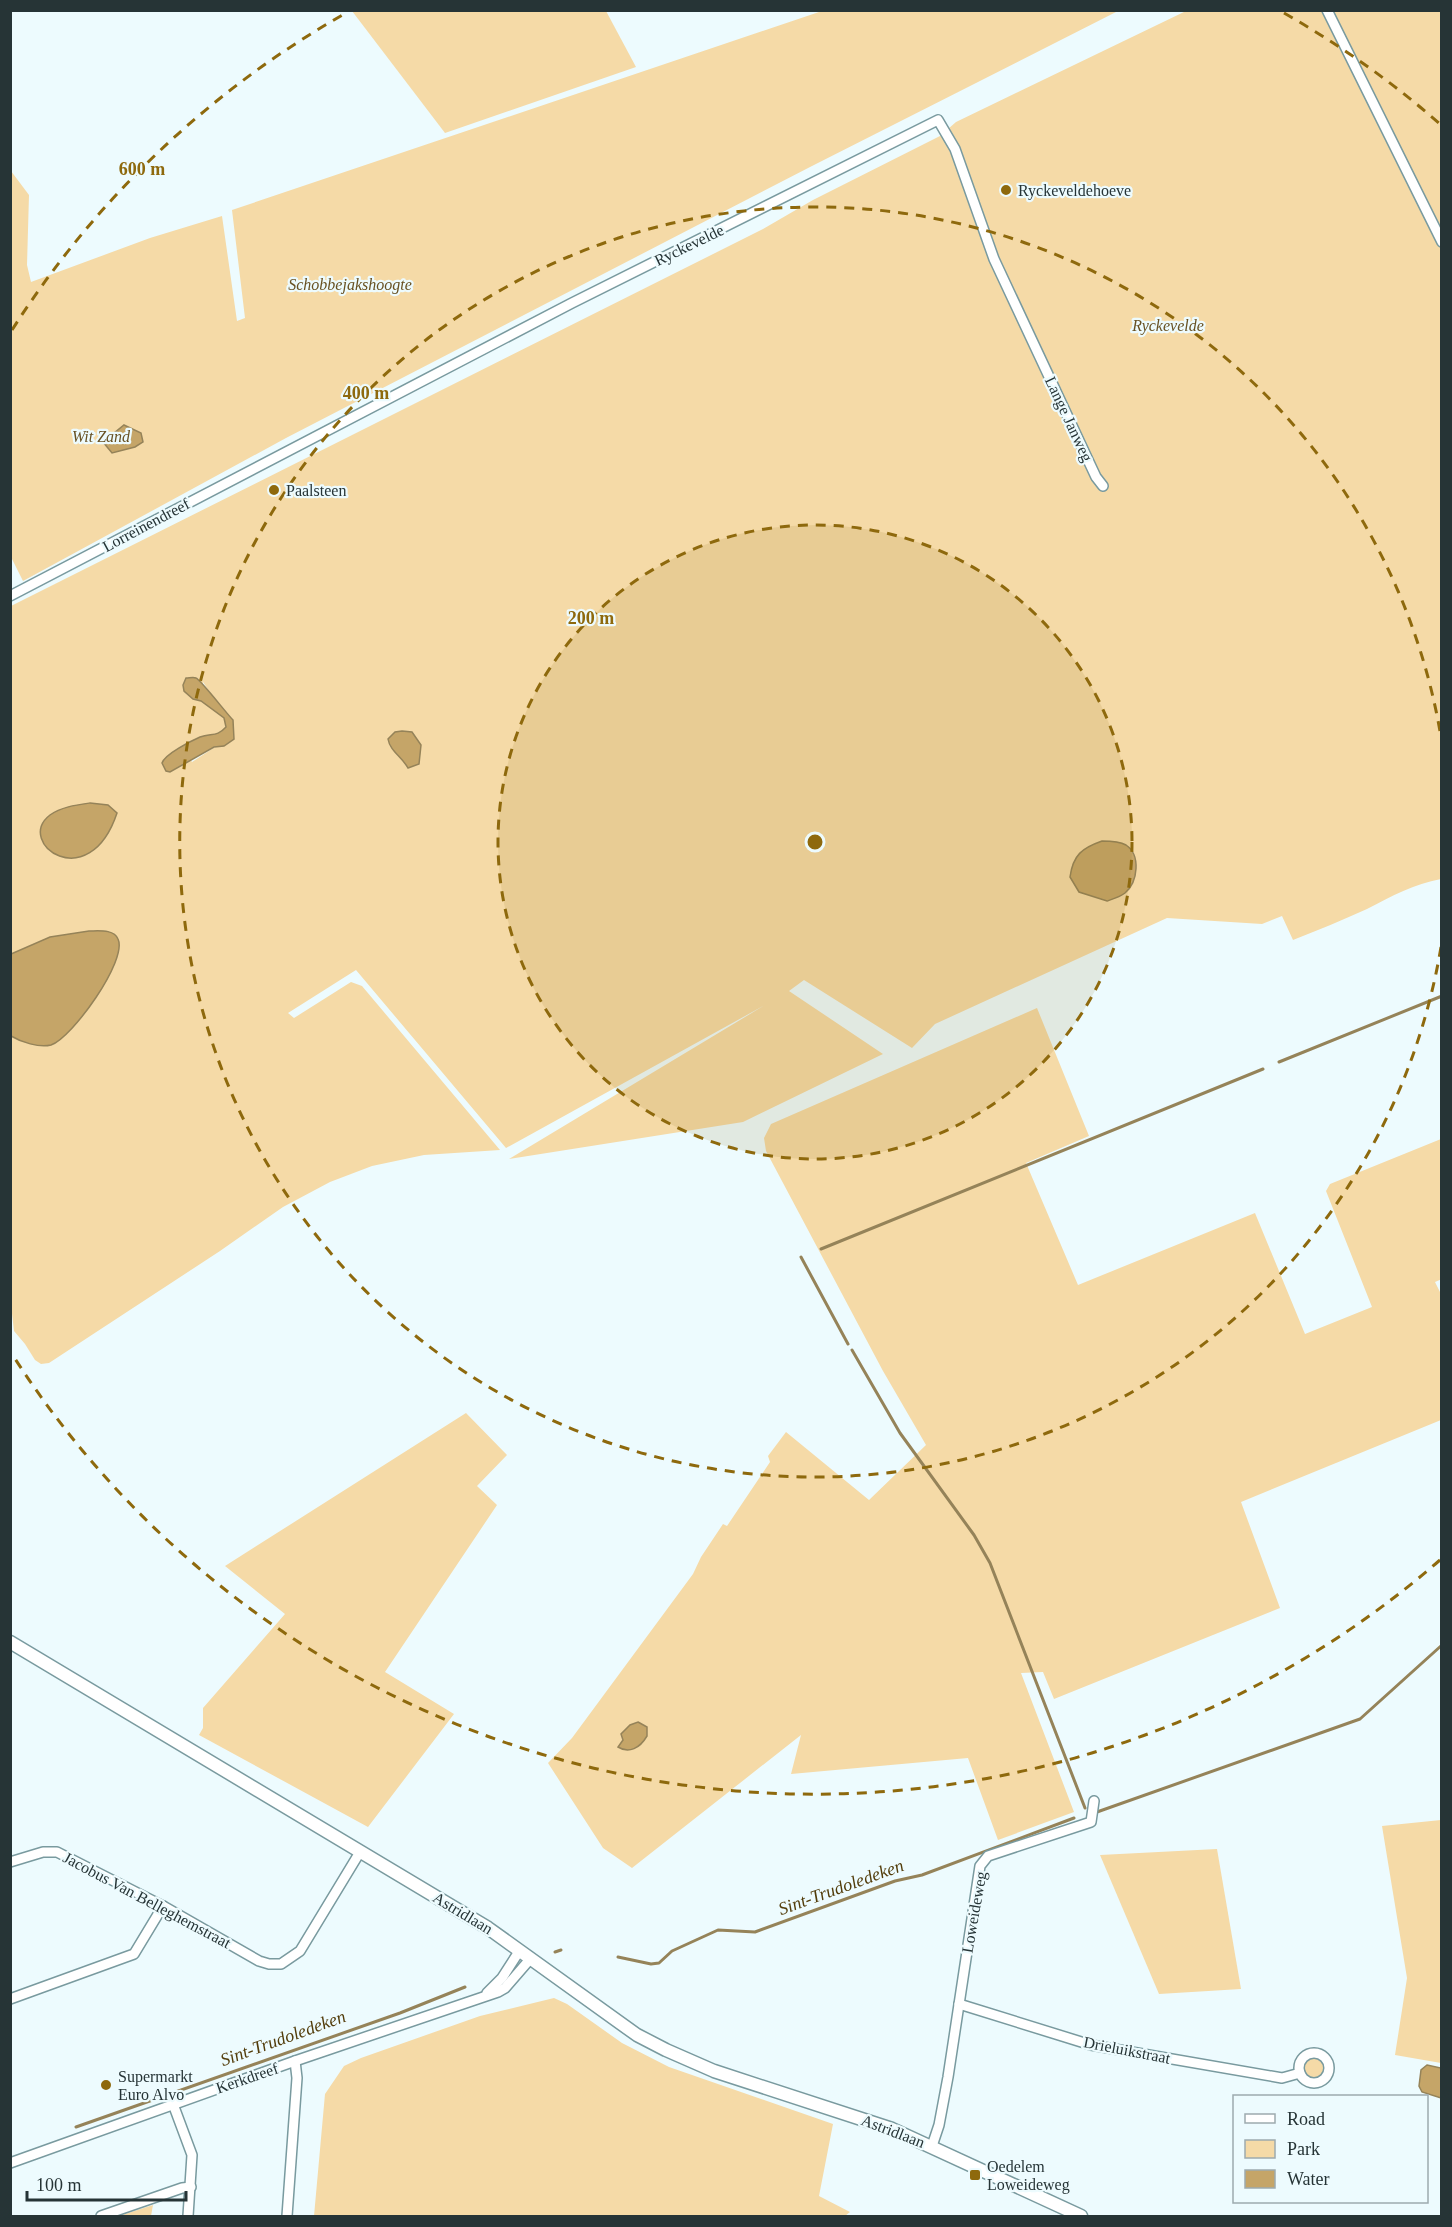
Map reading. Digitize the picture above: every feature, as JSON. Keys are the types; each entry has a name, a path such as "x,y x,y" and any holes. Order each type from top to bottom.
{"main road":[{"name":"Astridlaan","path":"10,1642 488,1928 615,2021 666,2050 714,2071 892,2129 1081,2217"}],"street":[{"path":"1327,10 1442,242"},
{"name":"Ryckevelde","path":"282,455 572,303 938,120 955,149 994,259 1037,351"},
{"name":"Lange Janweg","path":"1037,351 1096,477 1104,486"},
{"name":"Lorreinendreef","path":"10,596 282,455"},
{"name":"Loweideweg","path":"932,2146 939,2125 948,2077 980,1866 988,1856 1091,1822 1094,1801"},
{"name":"Jacobus Van Belleghemstraat","path":"10,1862 42,1852 57,1852 163,1906 259,1961 281,1965 300,1951 360,1852"},
{"path":"10,1999 134,1954 163,1906"},
{"name":"Kerkdreef","path":"485,1995 502,1978 520,1950"},
{"name":"Kerkdreef","path":"10,2163 505,1988 531,1958"},
{"name":"Drieluikstraat","path":"958,2004 1090,2045 1282,2078 1300,2073"},
{"path":"287,2217 297,2078 295,2061"},
{"path":"174,2104 192,2155 188,2217"},
{"path":"101,2217 182,2188 191,2187"}],"green space":[{"path":"352,11 606,11 636,67 445,133"},
{"name":"Schobbejakshoogte","path":"822,11 1118,11 812,166 286,438 23,581 11,557 11,171 29,195 27,265 31,282 150,238 222,216 237,321 245,318 232,210"},
{"path":"1186,11 1441,11 1441,879 1412,887 1293,940 1282,916 1262,924 1167,918 935,1024 912,1048 804,980 789,991 883,1054 743,1122 509,1159 765,1005 506,1148 356,970 288,1013 294,1018 351,982 362,986 500,1150 424,1155 372,1166 330,1182 283,1207 49,1363 41,1364 35,1360 14,1331 11,1305 11,606 763,229 813,200 940,136 956,122","holes":["203,682 218,705 233,720 224,746 215,747 192,762 183,747 204,736 219,734 226,727 224,718 201,701"]},
{"path":"1037,1008 1089,1136 1026,1163 1078,1285 1255,1213 1305,1334 1372,1307 1326,1191 1330,1184 1441,1139 1442,1279 1435,1282 1442,1296 1441,1420 1241,1502 1280,1608 1054,1699 1043,1672 1021,1673 1074,1812 998,1840 968,1758 791,1774 801,1735 632,1868 603,1848 548,1763 572,1738 693,1574 701,1557 723,1524 727,1526 770,1462 768,1456 786,1432 869,1500 926,1445 883,1371 766,1151 764,1138 771,1124"},
{"path":"466,1413 507,1455 477,1486 497,1505 385,1672 454,1714 368,1827 199,1735 203,1728 203,1708 285,1614 225,1566"},
{"path":"1442,1820 1441,2063 1395,2055 1407,1978 1382,1826"},
{"path":"1217,1849 1241,1989 1159,1994 1100,1855"},
{"path":"554,1998 567,2004 622,2043 669,2067 833,2124 819,2196 850,2212 845,2216 314,2216 325,2094 344,2066 480,2016"},
{"path":"1314,2056 1322,2059 1325,2067 1322,2075 1314,2078 1306,2075 1303,2067 1306,2059"},
{"path":"153,2205 151,2216 119,2216"}],"water":[{"path":"124,425 141,433 143,442 135,447 112,453 103,442"},
{"path":"186,678 198,680 233,720 234,739 224,746 214,747 170,772 166,771 162,763 164,759 196,739 217,734 226,727 224,718 184,691 183,685"},
{"path":"395,732 412,732 421,745 419,764 408,768 391,747 388,739"},
{"path":"90,803 108,805 117,813 105,838 90,853 74,858 60,856 48,849 41,838 41,826 50,815 64,808"},
{"path":"1102,841 1126,845 1131,849 1136,862 1135,876 1129,888 1121,896 1107,901 1079,892 1070,877 1073,863 1080,853 1089,846"},
{"path":"89,931 106,931 113,934 118,939 119,949 107,980 84,1014 72,1028 51,1045 30,1044 11,1036 11,954 50,937"},
{"path":"638,1722 647,1727 647,1736 644,1740 638,1747 630,1750 618,1747 623,1740 621,1734 630,1725"},
{"path":"1427,2065 1441,2068 1441,2098 1422,2092 1419,2086 1421,2070"}],"waterway":[{"path":"1279,1062 1442,996"},
{"path":"821,1249 1263,1069"},
{"path":"801,1257 848,1344"},
{"path":"852,1350 900,1433 974,1535 990,1563 1085,1808"},
{"name":"Sint-Trudoledeken","path":"1097,1812 1360,1719 1442,1645"},
{"name":"Sint-Trudoledeken","path":"618,1957 651,1964 659,1963 672,1951 718,1930 755,1932 895,1881 922,1875 1074,1818"},
{"name":"Sint-Trudoledeken","path":"555,1952 561,1950"},
{"name":"Sint-Trudoledeken","path":"76,2127 400,2013 465,1987"}],"place":[{"name":"Ryckeveldehoeve","path":"1006,190"},
{"name":"Paalsteen","path":"274,490"},
{"name":"Supermarkt Euro Alvo","path":"106,2085"},
{"name":"Oedelem Loweideweg","path":"975,2175"}],"park label":[{"name":"Wit Zand","path":"101,436"}]}
